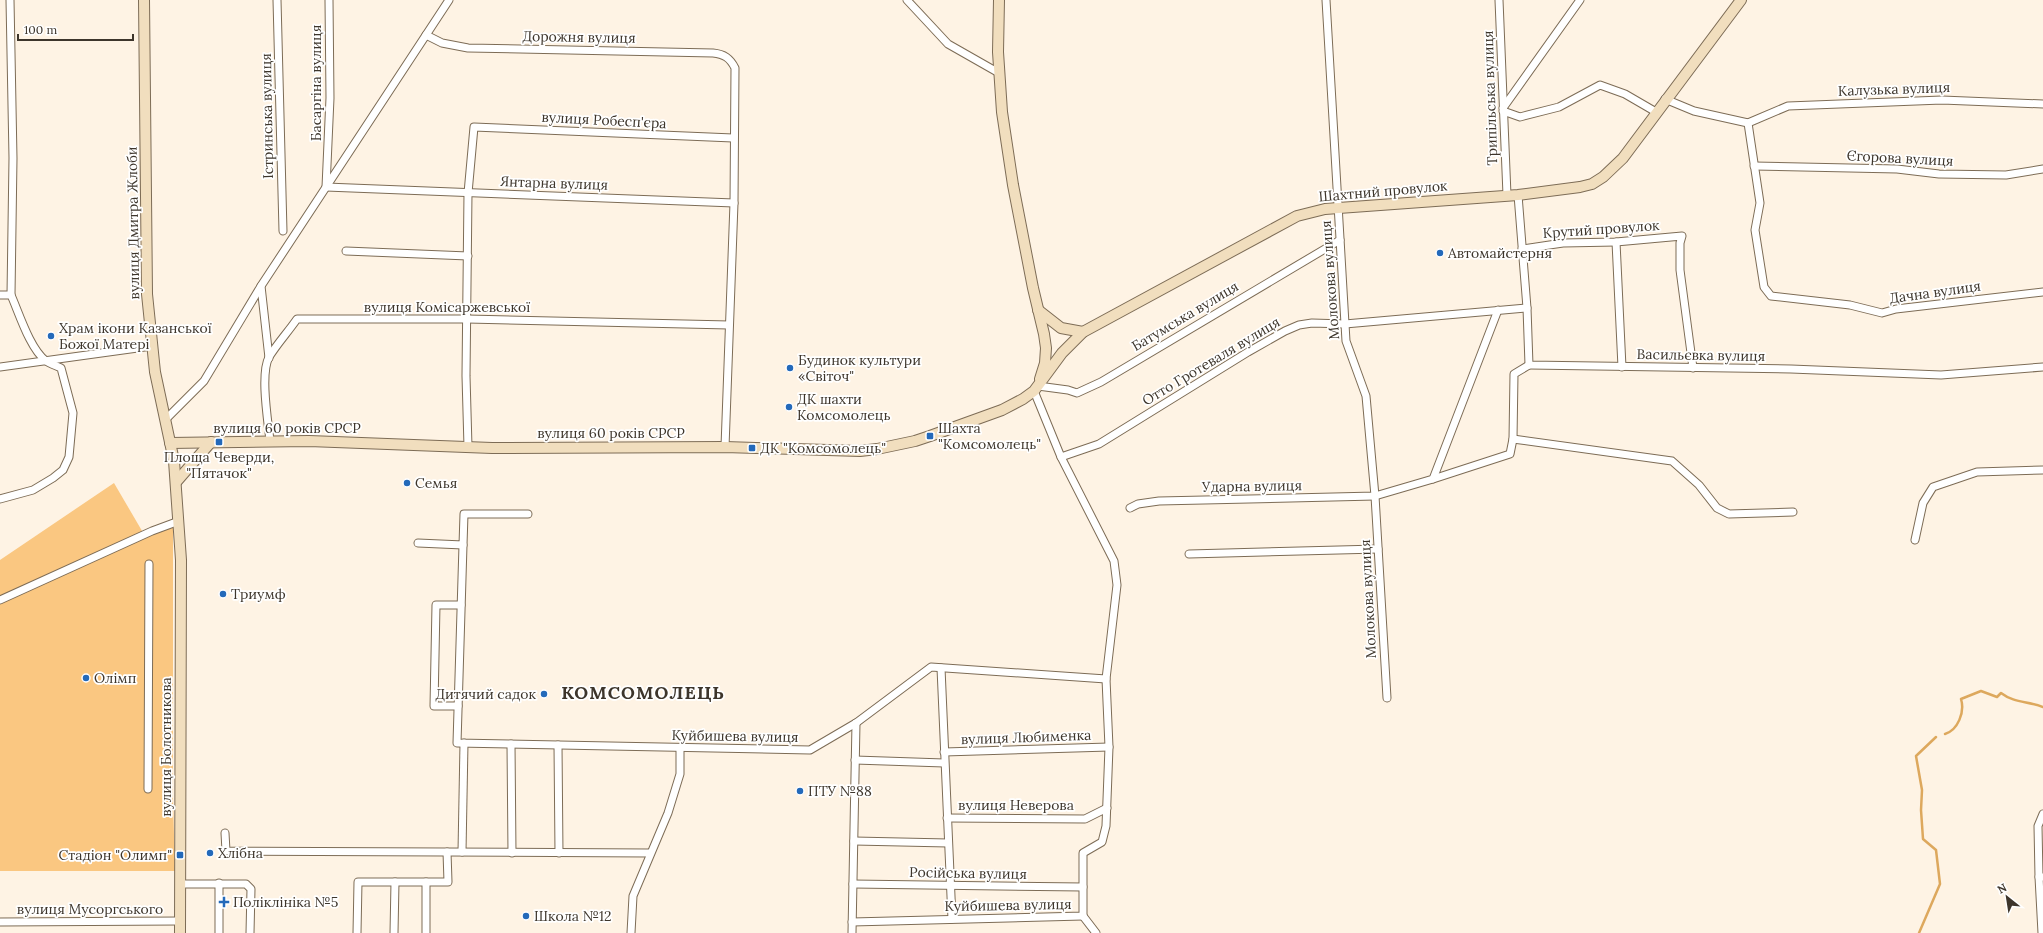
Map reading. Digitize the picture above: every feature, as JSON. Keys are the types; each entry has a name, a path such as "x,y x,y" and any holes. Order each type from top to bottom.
{"street":[{"path":"0,499 33,490 63,470 69,457 74,413 61,368 46,361 32,343 12,295 13,158 10,0"},
{"name":"вулиця Дмитра Жлоби","path":"144,0 147,294 155,372 177,482"},
{"name":"Істринська вулиця","path":"277,0 283,231"},
{"name":"Басаргіна вулиця","path":"326,187 328,167 329,0"},
{"path":"443,0 443,9"},
{"path":"165,420 204,381 261,286 449,0"},
{"path":"907,0 948,44 999,73"},
{"path":"999,0 997,30 1002,112 1013,185 1046,348 1045,363 1036,389"},
{"name":"Молокова вулиця","path":"1326,0 1346,341 1366,396 1375,496 1387,698"},
{"name":"Трипільська вулиця","path":"1499,0 1507,195"},
{"path":"1580,0 1503,109 1520,117 1559,106 1574,100 1600,85 1625,94 1656,112"},
{"name":"Шахтний провулок","path":"1036,389 1062,353 1083,332 1282,223 1310,212 1338,208 1518,195 1580,187 1592,184 1603,177 1623,158 1741,0"},
{"name":"Дорожня вулиця","path":"426,35 442,43 468,48 713,53 726,56 732,60 735,68 733,138"},
{"path":"1666,100 1708,116 1748,123 1754,166"},
{"name":"Калузька вулиця","path":"1748,123 1788,106 1942,100 2043,104"},
{"name":"вулиця Робесп'єра","path":"468,193 474,127 733,138"},
{"path":"725,447 734,203 733,138"},
{"name":"Єгорова вулиця","path":"1754,166 1897,169 1939,174 2006,175 2043,169"},
{"name":"Дачна вулиця","path":"1754,166 1760,203 1755,230 1764,287 1771,296 1850,305 1882,313 1896,309 2043,292"},
{"name":"Янтарна вулиця","path":"326,187 734,203"},
{"path":"468,193 466,376 468,446"},
{"path":"1518,195 1527,308 1529,365 1514,374 1513,439 1672,461 1699,484 1717,508 1729,514 1793,512"},
{"name":"Крутий провулок","path":"1522,249 1563,243 1616,242 1682,236 1680,244 1680,270 1692,368"},
{"name":"Батумська вулиця","path":"1036,389 1068,390 1077,394 1101,382 1340,240"},
{"path":"1616,242 1622,367"},
{"path":"346,251 468,256"},
{"path":"261,286 269,358"},
{"path":"0,295 12,295"},
{"name":"Отто Гротеваля вулиця","path":"1061,457 1099,444 1285,331 1299,325 1312,323 1345,324 1527,308"},
{"path":"1038,310 1061,328 1083,332"},
{"path":"1433,479 1498,310"},
{"name":"вулиця Комісаржевської","path":"270,441 265,393 266,369 269,358 297,319 467,319 729,325"},
{"path":"0,367 152,346"},
{"name":"Васильєвка вулиця","path":"1529,365 1791,369 1941,375 2034,366 2043,367"},
{"name":"вулиця 60 років СРСР","path":"170,443 270,441 468,446 725,447 860,451 896,446 915,441 1002,410 1036,389"},
{"name":"Куйбишева вулиця","path":"852,922 1083,916 1083,853 1102,842 1106,826 1109,747 1106,679 1117,585 1114,561 1061,457 1036,389"},
{"name":"Ударна вулиця","path":"1130,508 1138,504 1159,501 1375,496 1510,454 1513,439"},
{"path":"177,482 211,442"},
{"path":"1915,540 1923,503 1933,487 1977,472 2043,470"},
{"name":"вулиця Болотникова","path":"177,482 181,560 180,933"},
{"path":"462,852 461,743 458,706 464,514 528,514"},
{"path":"0,600 152,531 179,521"},
{"path":"418,543 463,545"},
{"path":"1189,554 1378,549"},
{"path":"148,789 149,564"},
{"path":"458,706 434,706 436,605 461,605"},
{"name":"Куйбишева вулиця","path":"461,743 810,750 856,723 931,667 1106,679"},
{"path":"941,668 952,919"},
{"path":"852,933 856,723"},
{"path":"512,744 512,852"},
{"path":"558,745 559,853"},
{"name":"вулиця Любименка","path":"944,752 1109,747"},
{"path":"631,933 632,896 649,853 668,813 680,774 680,748"},
{"path":"855,760 944,763"},
{"name":"вулиця Неверова","path":"947,818 1085,819 1107,808"},
{"path":"2042,933 2038,826 2043,814"},
{"path":"225,833 226,851 649,853"},
{"path":"854,841 948,843"},
{"path":"357,933 358,882 448,882 447,852"},
{"path":"394,933 395,882"},
{"path":"426,882 426,933"},
{"path":"219,883 219,933"},
{"path":"180,884 219,883 246,884 250,886 250,933"},
{"name":"Російська вулиця","path":"853,884 1083,887"},
{"path":"1083,916 1096,933"},
{"name":"вулиця Мусоргського","path":"0,922 180,921"}],"shaded area":[{"name":"Олімп","path":"114,483 145,536 160,529 173,528 173,798 175,871 0,871 0,560"}],"waterway":[{"path":"1945,734 1950,732 1957,725 1962,709 1961,699 1981,691 1997,697 2001,693 2011,699 2043,707"},
{"path":"1919,933 1940,884 1936,850 1923,839 1921,810 1922,790 1916,756 1936,737"}],"place":[{"name":"Автомайстерня","path":"1440,253"},
{"name":"Храм ікони Казанської Божої Матері","path":"51,336"},
{"name":"Будинок культури «Світоч\"","path":"790,368"},
{"name":"ДК шахти Комсомолець","path":"789,407"},
{"name":"Шахта \"Комсомолець\"","path":"930,436"},
{"name":"Площа Чеверди, \"Пятачок\"","path":"219,442"},
{"name":"ДК \"Комсомолець\"","path":"752,448"},
{"name":"Семья","path":"407,483"},
{"name":"Триумф","path":"223,594"},
{"name":"Олімп","path":"86,678"},
{"name":"Дитячий садок","path":"544,694"},
{"name":"ПТУ №88","path":"800,791"},
{"name":"Хлібна","path":"210,853"},
{"name":"Стадіон \"Олимп\"","path":"180,855"},
{"name":"Поліклініка №5","path":"224,902"},
{"name":"Школа №12","path":"526,916"}],"district":[{"name":"КОМСОМОЛЕЦЬ","path":"643,692"}]}
